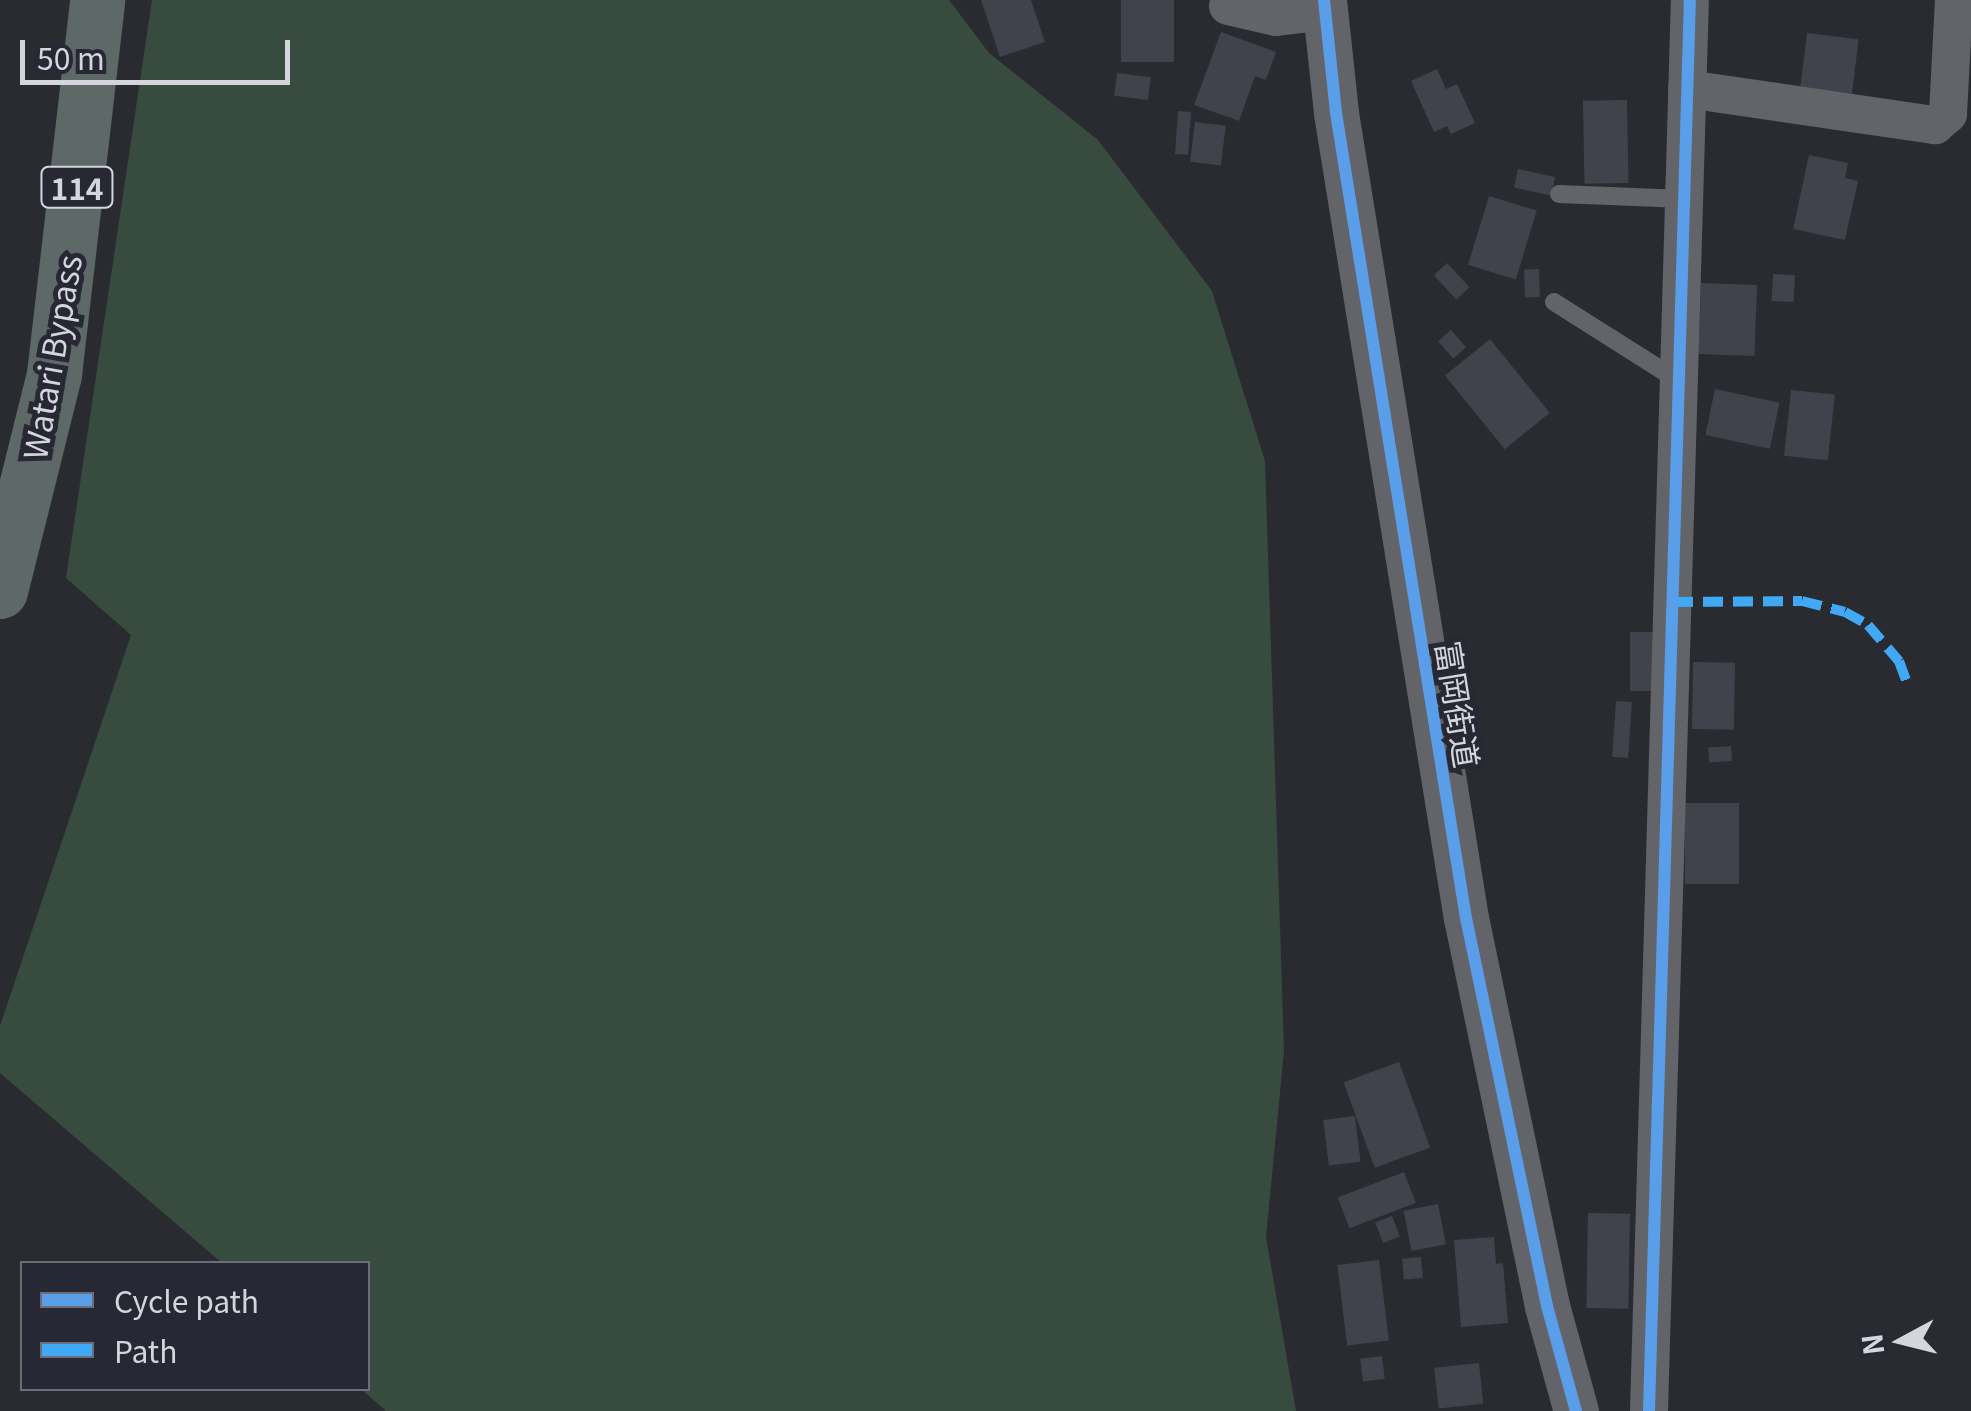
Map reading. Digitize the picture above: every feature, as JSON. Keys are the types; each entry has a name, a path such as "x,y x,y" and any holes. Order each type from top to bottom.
{"highway":[{"name":"Watari Bypass","path":"0,591 54,374 97,0"}],"street":[{"path":"1648,1411 1690,0"},
{"path":"1687,89 1935,125 1948,114 1954,0"},
{"path":"1228,6 1276,17 1325,6"},
{"name":"富岡街道","path":"1325,6 1336,112 1466,918 1547,1306 1576,1411"}],"lane":[{"path":"1559,194 1684,199"},
{"path":"1554,302 1679,382"}],"green space":[{"path":"152,0 949,0 989,53 1098,140 1212,291 1265,461 1284,1051 1266,1237 1296,1411 386,1411 363,1391 370,1391 370,1261 220,1261 0,1073 0,1026 131,635 66,578"}],"building":[{"path":"981,0 1031,0 1045,42 1000,57"},
{"path":"1121,0 1174,0 1174,62 1121,62"},
{"path":"1221,32 1276,52 1266,80 1255,76 1239,121 1194,105"},
{"path":"1807,33 1859,39 1852,94 1800,88"},
{"path":"1437,69 1446,89 1457,84 1475,123 1451,134 1447,126 1434,132 1411,81"},
{"path":"1117,73 1151,77 1148,100 1114,96"},
{"path":"1627,100 1628,183 1584,184 1583,101"},
{"path":"1178,111 1191,112 1188,155 1175,154"},
{"path":"1195,122 1226,126 1221,165 1190,162"},
{"path":"1809,155 1848,163 1845,178 1858,181 1845,240 1793,229"},
{"path":"1518,169 1555,177 1551,195 1514,188"},
{"path":"1489,196 1537,211 1516,279 1468,265"},
{"path":"1447,263 1470,287 1456,299 1434,275"},
{"path":"1539,269 1540,297 1525,298 1524,270"},
{"path":"1773,274 1795,275 1794,302 1772,301"},
{"path":"1701,283 1757,285 1754,356 1699,354"},
{"path":"1451,330 1466,347 1453,359 1438,341"},
{"path":"1490,339 1550,413 1505,449 1445,376"},
{"path":"1715,389 1780,403 1770,449 1705,435"},
{"path":"1791,390 1835,395 1828,460 1784,456"},
{"path":"1630,632 1653,632 1653,691 1630,691"},
{"path":"1693,662 1735,663 1734,730 1692,729"},
{"path":"1616,701 1632,702 1628,758 1612,757"},
{"path":"1731,746 1732,761 1709,763 1708,748"},
{"path":"1685,803 1739,803 1739,884 1685,884"},
{"path":"1399,1062 1430,1148 1375,1168 1344,1082"},
{"path":"1355,1116 1361,1162 1329,1166 1323,1120"},
{"path":"1404,1172 1416,1203 1350,1228 1338,1197"},
{"path":"1438,1204 1446,1244 1411,1251 1404,1211"},
{"path":"1588,1213 1630,1214 1628,1309 1586,1308"},
{"path":"1392,1216 1400,1237 1383,1243 1375,1222"},
{"path":"1494,1237 1496,1264 1503,1263 1508,1323 1461,1327 1454,1240"},
{"path":"1421,1257 1423,1278 1404,1280 1402,1259"},
{"path":"1379,1260 1389,1340 1347,1346 1337,1265"},
{"path":"1382,1356 1385,1379 1363,1382 1360,1359"},
{"path":"1479,1363 1483,1404 1439,1408 1434,1368"}],"marked path":[{"path":"1673,602 1802,601 1845,612 1868,625 1899,661 1907,683"}],"cycle path":[{"path":"1324,0 1336,113 1466,918 1547,1306 1576,1411"},
{"path":"1649,1411 1690,0"}]}
